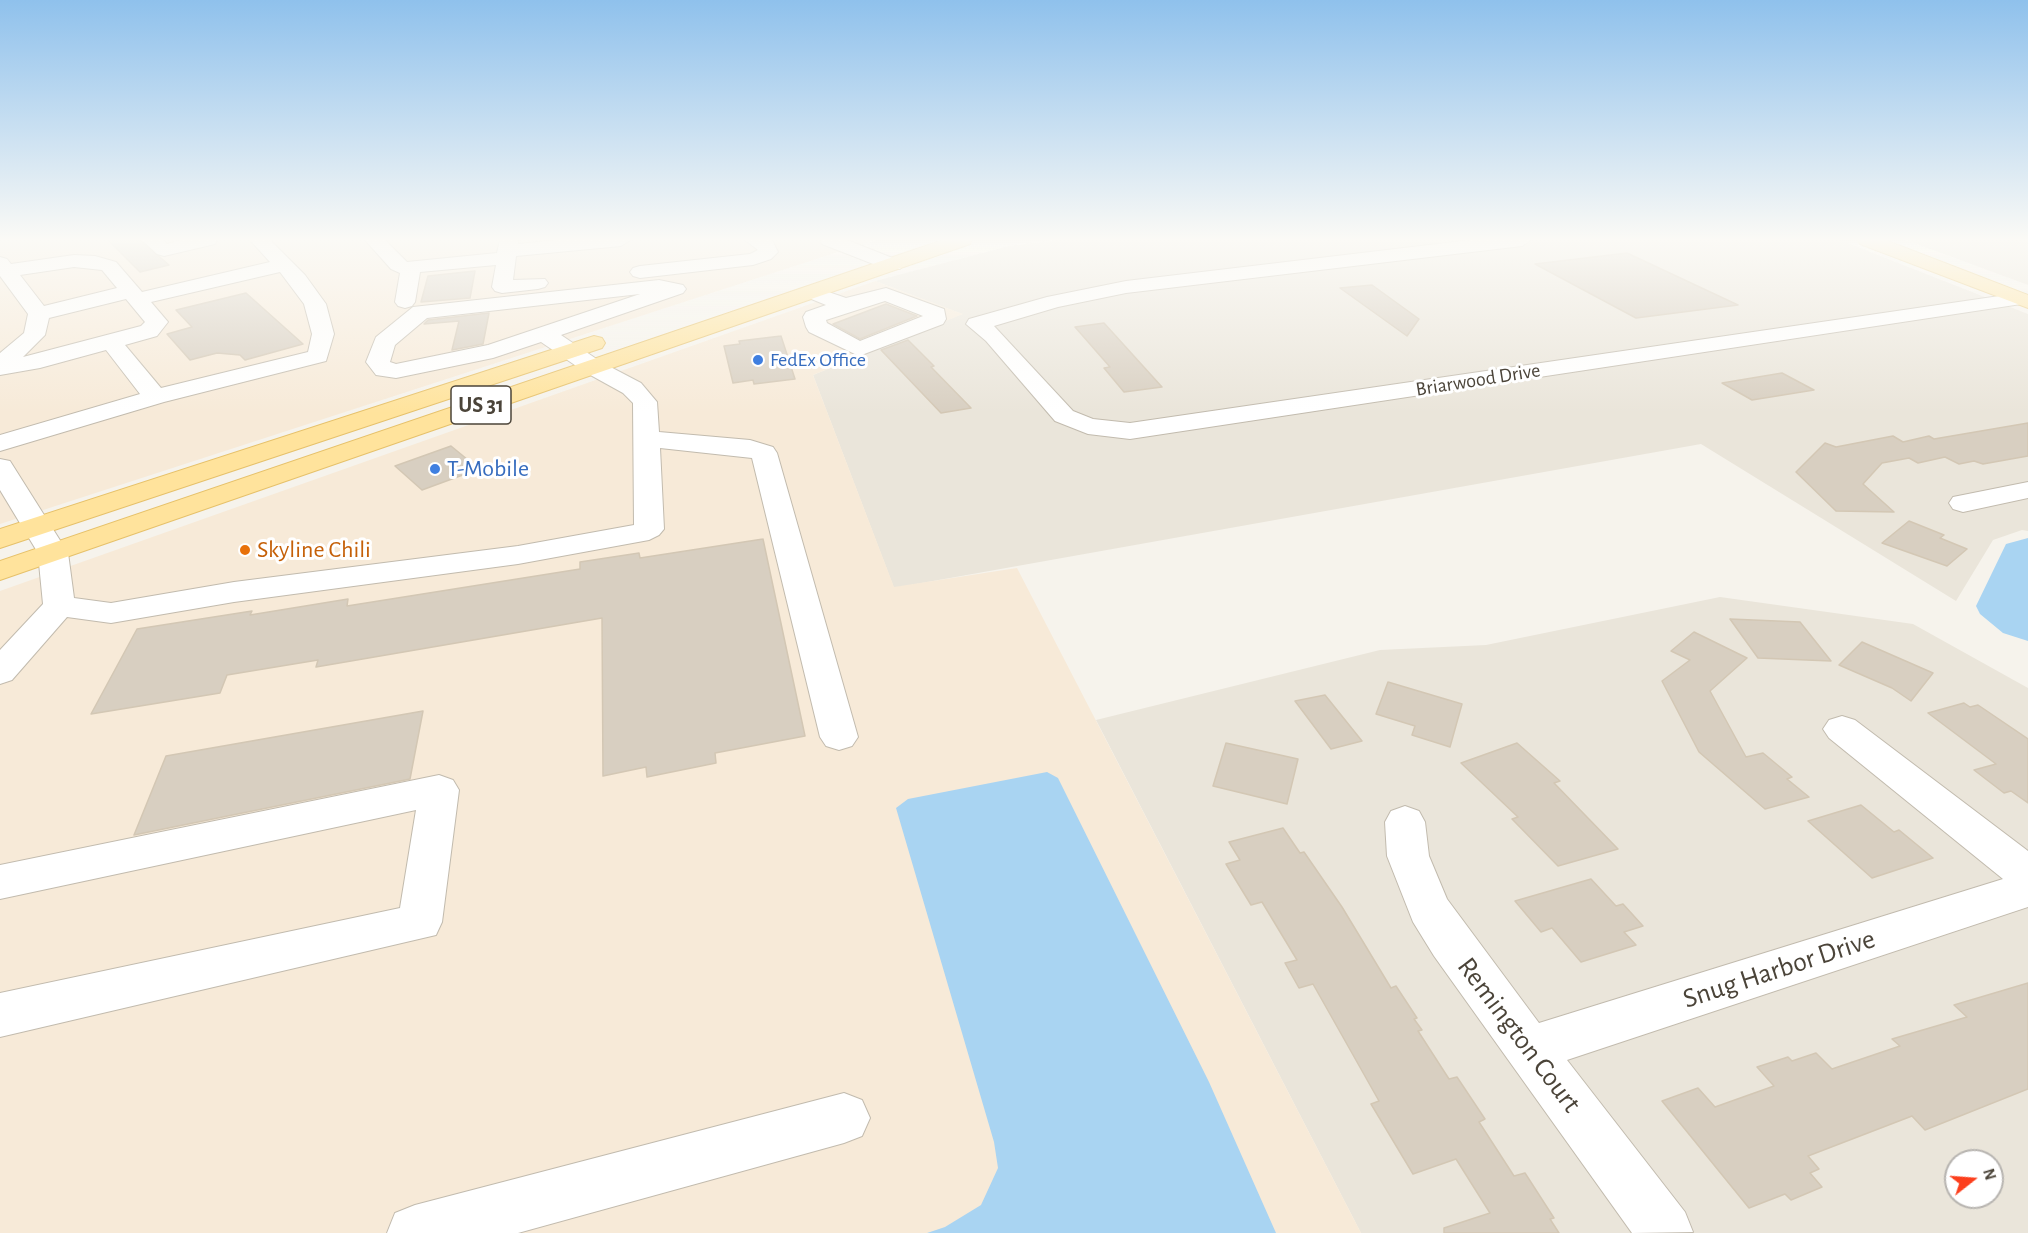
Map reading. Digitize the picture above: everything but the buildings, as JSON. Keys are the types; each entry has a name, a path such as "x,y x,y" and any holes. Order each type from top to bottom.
{"main road":[{"name":"US 31","path":"0,571 747,298"},
{"name":"US 31","path":"0,539 582,359 792,298"}],"street":[{"path":"27,298 39,314"},
{"path":"39,314 105,298"},
{"path":"0,366 40,361 149,331 157,322 136,298"},
{"path":"0,443 155,397 318,356 323,334 315,304 311,298"},
{"path":"405,302 406,298"},
{"path":"553,298 421,312 384,342 378,362 384,370 419,368 493,351 657,298"},
{"path":"825,298 845,305"},
{"path":"873,298 814,317 817,327 859,348 935,319 936,314 895,298"},
{"name":"Briarwood Drive","path":"1072,298 977,324 994,336 1064,416 1088,426 1130,431 2024,300"},
{"path":"0,366 34,335 39,314"},
{"path":"58,606 111,613 245,591 518,555 638,534 649,529 645,402 632,388 543,333"},
{"path":"111,342 155,397"},
{"path":"0,343 25,343"},
{"path":"645,440 750,448 765,453 839,737"},
{"path":"0,467 39,526 53,553 58,606 0,672"},
{"path":"1963,503 2028,490"},
{"path":"1842,729 2028,875"},
{"path":"0,882 439,790 420,922 0,1015"},
{"name":"Remington Court","path":"1405,822 1408,856 1429,909 1450,942 1665,1232"},
{"name":"Snug Harbor Drive","path":"1530,1049 2028,889"},
{"path":"415,1233 844,1118"}],"shaded area":[{"path":"0,298 698,298 0,524"},
{"path":"828,298 919,298 963,314 813,375 894,587 1017,568 1361,1233 0,1233 0,591"},
{"path":"919,298 1986,298 2028,314 2028,531 2022,530 1993,540 1956,601 1701,444 894,588 813,375 962,314"},
{"path":"1720,597 1913,624 2028,688 2028,1233 1361,1233 1096,720 1380,650 1486,645"}],"water":[{"path":"2028,538 2028,641 2003,633 1980,614 1976,606 2006,544"},
{"path":"1047,772 1058,778 1209,1082 1276,1233 927,1233 945,1227 981,1205 998,1168 994,1142 896,808 908,799"}],"place":[{"name":"FedEx Office","path":"758,360"},
{"name":"T-Mobile","path":"435,469"},
{"name":"Skyline Chili","path":"245,550"}]}
